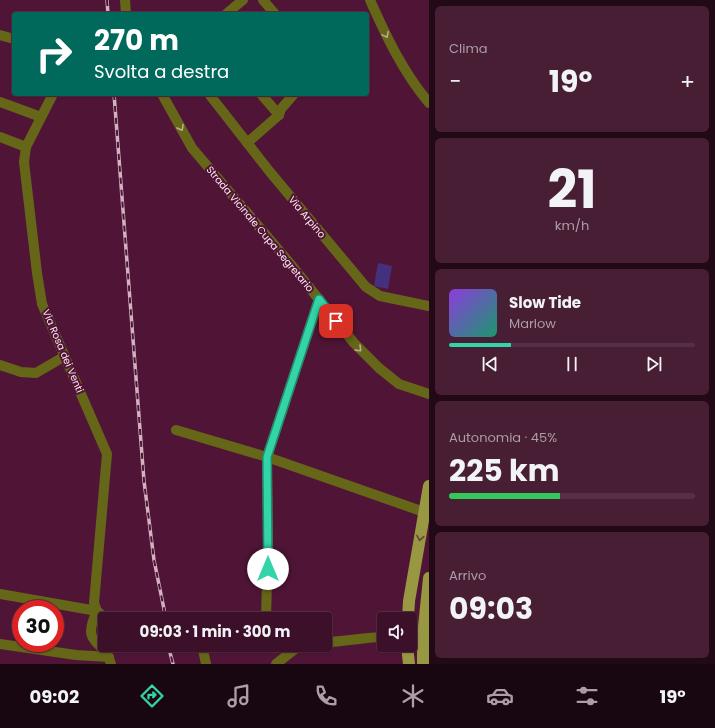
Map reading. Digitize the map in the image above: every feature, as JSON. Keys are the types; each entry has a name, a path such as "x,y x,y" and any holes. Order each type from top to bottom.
{"main road":[{"path":"408,612 429,486"},
{"path":"423,664 429,578"},
{"path":"408,652 409,664"}],"street":[{"path":"125,0 126,12"},
{"path":"228,12 243,0"},
{"path":"263,0 273,12"},
{"path":"370,0 385,34 415,86 429,102"},
{"path":"0,35 12,38"},
{"name":"Via Rosa dei Venti","path":"52,96 26,146 24,162 42,304 108,454 94,603 97,611"},
{"name":"Strada Vicinale Cupa Segretario","path":"163,96 192,148 288,261 354,343 379,368 399,384 429,394"},
{"name":"Via Arpino","path":"211,96 270,172 366,287 380,296 429,306"},
{"path":"263,96 279,115"},
{"path":"247,143 279,115 281,109 292,96"},
{"path":"0,102 41,117"},
{"path":"0,137 26,146"},
{"path":"266,612 268,558 267,457 319,299"},
{"path":"0,365 21,372 36,373 65,356"},
{"path":"176,430 267,457 424,512"},
{"path":"0,594 97,611 91,624 91,636 110,660"},
{"path":"332,642 377,637"},
{"path":"0,644 110,660"},
{"path":"203,652 206,664"},
{"path":"276,664 291,652"}],"shaded area":[{"path":"378,263 392,266 388,289 374,286"}],"railway":[{"path":"107,0 108,12"},
{"path":"114,96 144,481 154,560 165,612"},
{"path":"170,652 173,664"}],"route":[{"path":"268,569 267,457 319,299 336,321"}]}
